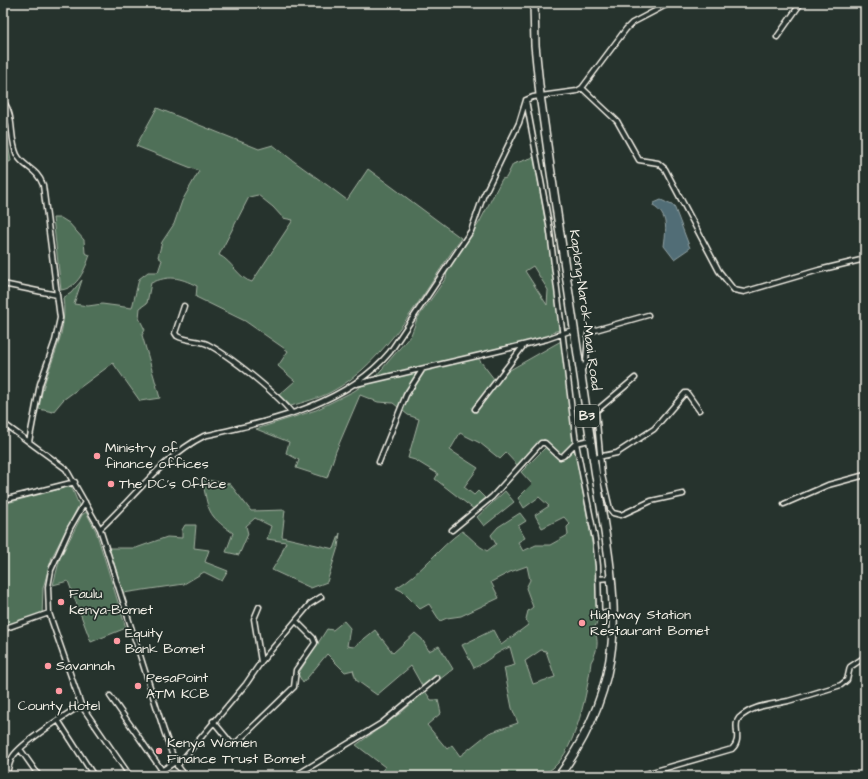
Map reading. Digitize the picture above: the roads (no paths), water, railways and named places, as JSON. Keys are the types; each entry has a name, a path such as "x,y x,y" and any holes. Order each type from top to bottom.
{"highway":[{"name":"Kaplong-Narok-Maai Road","path":"534,3 534,37 540,96 590,440 597,457 610,578 612,613 611,650 602,695 590,725 578,748 559,776"}],"street":[{"path":"526,100 540,96 572,92 582,88 626,29 637,20 670,3"},
{"path":"777,37 801,3"},
{"path":"582,88 617,121 639,160 658,163 665,168 719,271 734,290 744,292 820,270 865,259"},
{"path":"526,100 549,224 564,333 576,443 594,539 598,579 599,612 612,613"},
{"path":"100,529 172,458 193,442 204,436 240,428 320,402 354,384 375,369 390,352 471,231 483,196 517,128 526,100"},
{"path":"3,101 8,109 18,156 37,173 43,185 60,318 40,384 29,442"},
{"path":"549,224 559,223"},
{"path":"3,284 56,295"},
{"path":"184,306 174,333 177,336 200,341 221,352 279,399 292,412"},
{"path":"581,371 586,363 588,334 592,331 648,315"},
{"path":"354,384 525,344 575,329"},
{"path":"475,409 525,344"},
{"path":"379,462 406,395 422,369"},
{"path":"635,378 596,411 597,457 607,499 613,513 621,515 651,501 683,494"},
{"path":"597,457 617,453 654,429 685,393 687,393 699,410"},
{"path":"3,423 62,465 71,474 100,529 176,764 185,776"},
{"path":"452,530 492,497 541,443 545,443 560,456 563,456 576,443 590,440"},
{"path":"784,504 828,485 865,475"},
{"path":"3,500 75,482"},
{"path":"85,502 70,528 50,570 48,587 49,613 81,705 130,776"},
{"path":"598,579 610,578"},
{"path":"154,776 176,764 246,684 261,662 310,604 321,597"},
{"path":"259,607 254,619 261,662"},
{"path":"3,629 49,613"},
{"path":"213,721 231,743 235,744 294,687 296,670 315,644 313,638 296,622"},
{"path":"638,776 732,749 737,742 737,725 740,717 760,706 790,700 843,684 848,678 850,667 865,657"},
{"path":"295,776 382,723 437,678"},
{"path":"110,696 166,776"},
{"path":"6,776 12,758 20,749 58,720 81,705"},
{"path":"58,720 94,776"},
{"path":"20,749 39,776"}],"water":[{"path":"661,200 674,206 690,248 674,259 664,246 666,229 664,218 662,214 653,206 654,203"}],"place":[{"name":"Ministry of finance offices","path":"97,456"},
{"name":"The DC's Office","path":"111,484"},
{"name":"Faulu Kenya-Bomet","path":"61,602"},
{"name":"Highway Station Restaurant Bomet","path":"582,623"},
{"name":"Equity Bank Bomet","path":"117,641"},
{"name":"Savannah","path":"48,666"},
{"name":"PesaPoint ATM KCB","path":"138,686"},
{"name":"County Hotel","path":"59,691"},
{"name":"Kenya Women Finance Trust Bomet","path":"159,751"}]}
